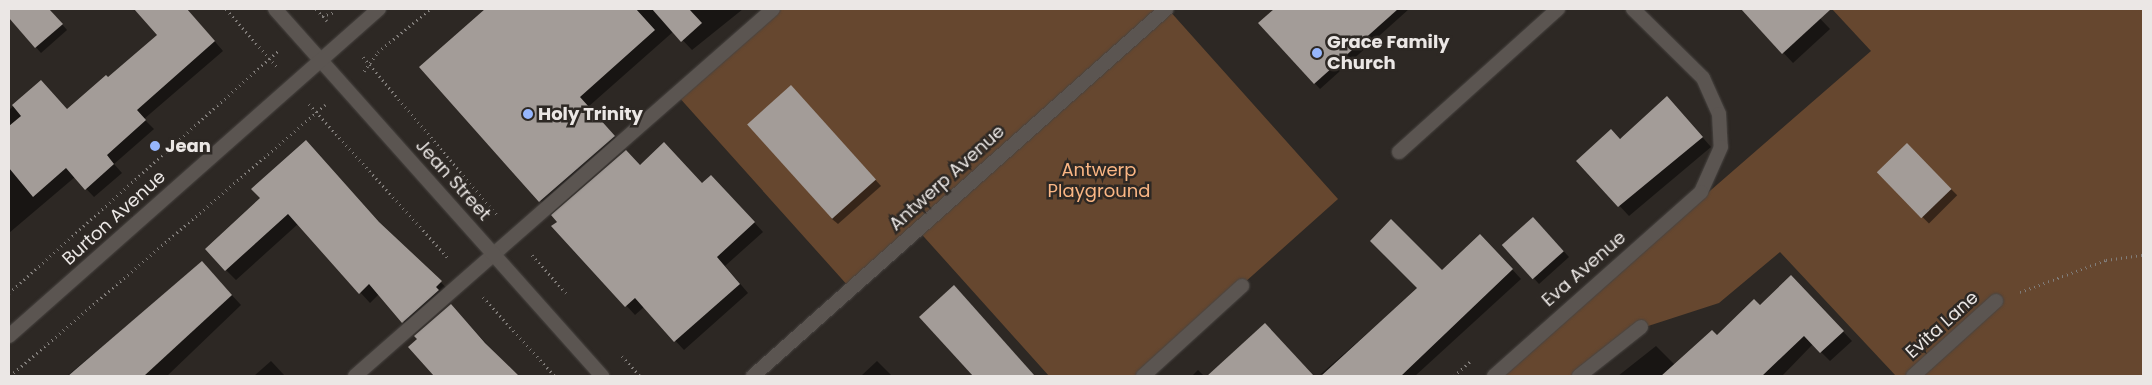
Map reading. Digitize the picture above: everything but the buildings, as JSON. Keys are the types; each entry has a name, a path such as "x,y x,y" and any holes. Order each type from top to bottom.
{"street":[{"name":"Jean Street","path":"276,9 602,376"},
{"name":"Burton Avenue","path":"9,336 378,9"},
{"path":"355,376 466,278 516,237 773,9"},
{"name":"Antwerp Avenue","path":"753,376 1166,9"},
{"path":"1399,152 1558,9"},
{"name":"Eva Avenue","path":"1494,376 1701,192 1721,147 1719,114 1703,78 1632,9"},
{"path":"1143,376 1242,286"},
{"name":"Evita Lane","path":"1913,376 1996,301"},
{"path":"1578,376 1641,327"}],"path":[{"path":"226,9 555,376"},
{"path":"316,9 372,66 568,296"},
{"path":"9,293 269,58 322,16 341,9"},
{"path":"10,376 344,87 372,66 378,52 430,9"},
{"path":"1996,301 2106,260 2143,255"},
{"path":"620,354 640,376"}],"green space":[{"name":"Antwerp Playground","path":"777,9 1168,9 1338,199 1140,376 1049,376 916,228 849,287 677,95"},
{"path":"1832,9 2143,9 2143,376 1896,376 1780,252 1719,303 1642,328 1582,376 1497,376 1871,51"}],"place":[{"name":"Grace Family Church","path":"1317,53"},
{"name":"Holy Trinity","path":"528,114"},
{"name":"Jean","path":"155,146"}]}
